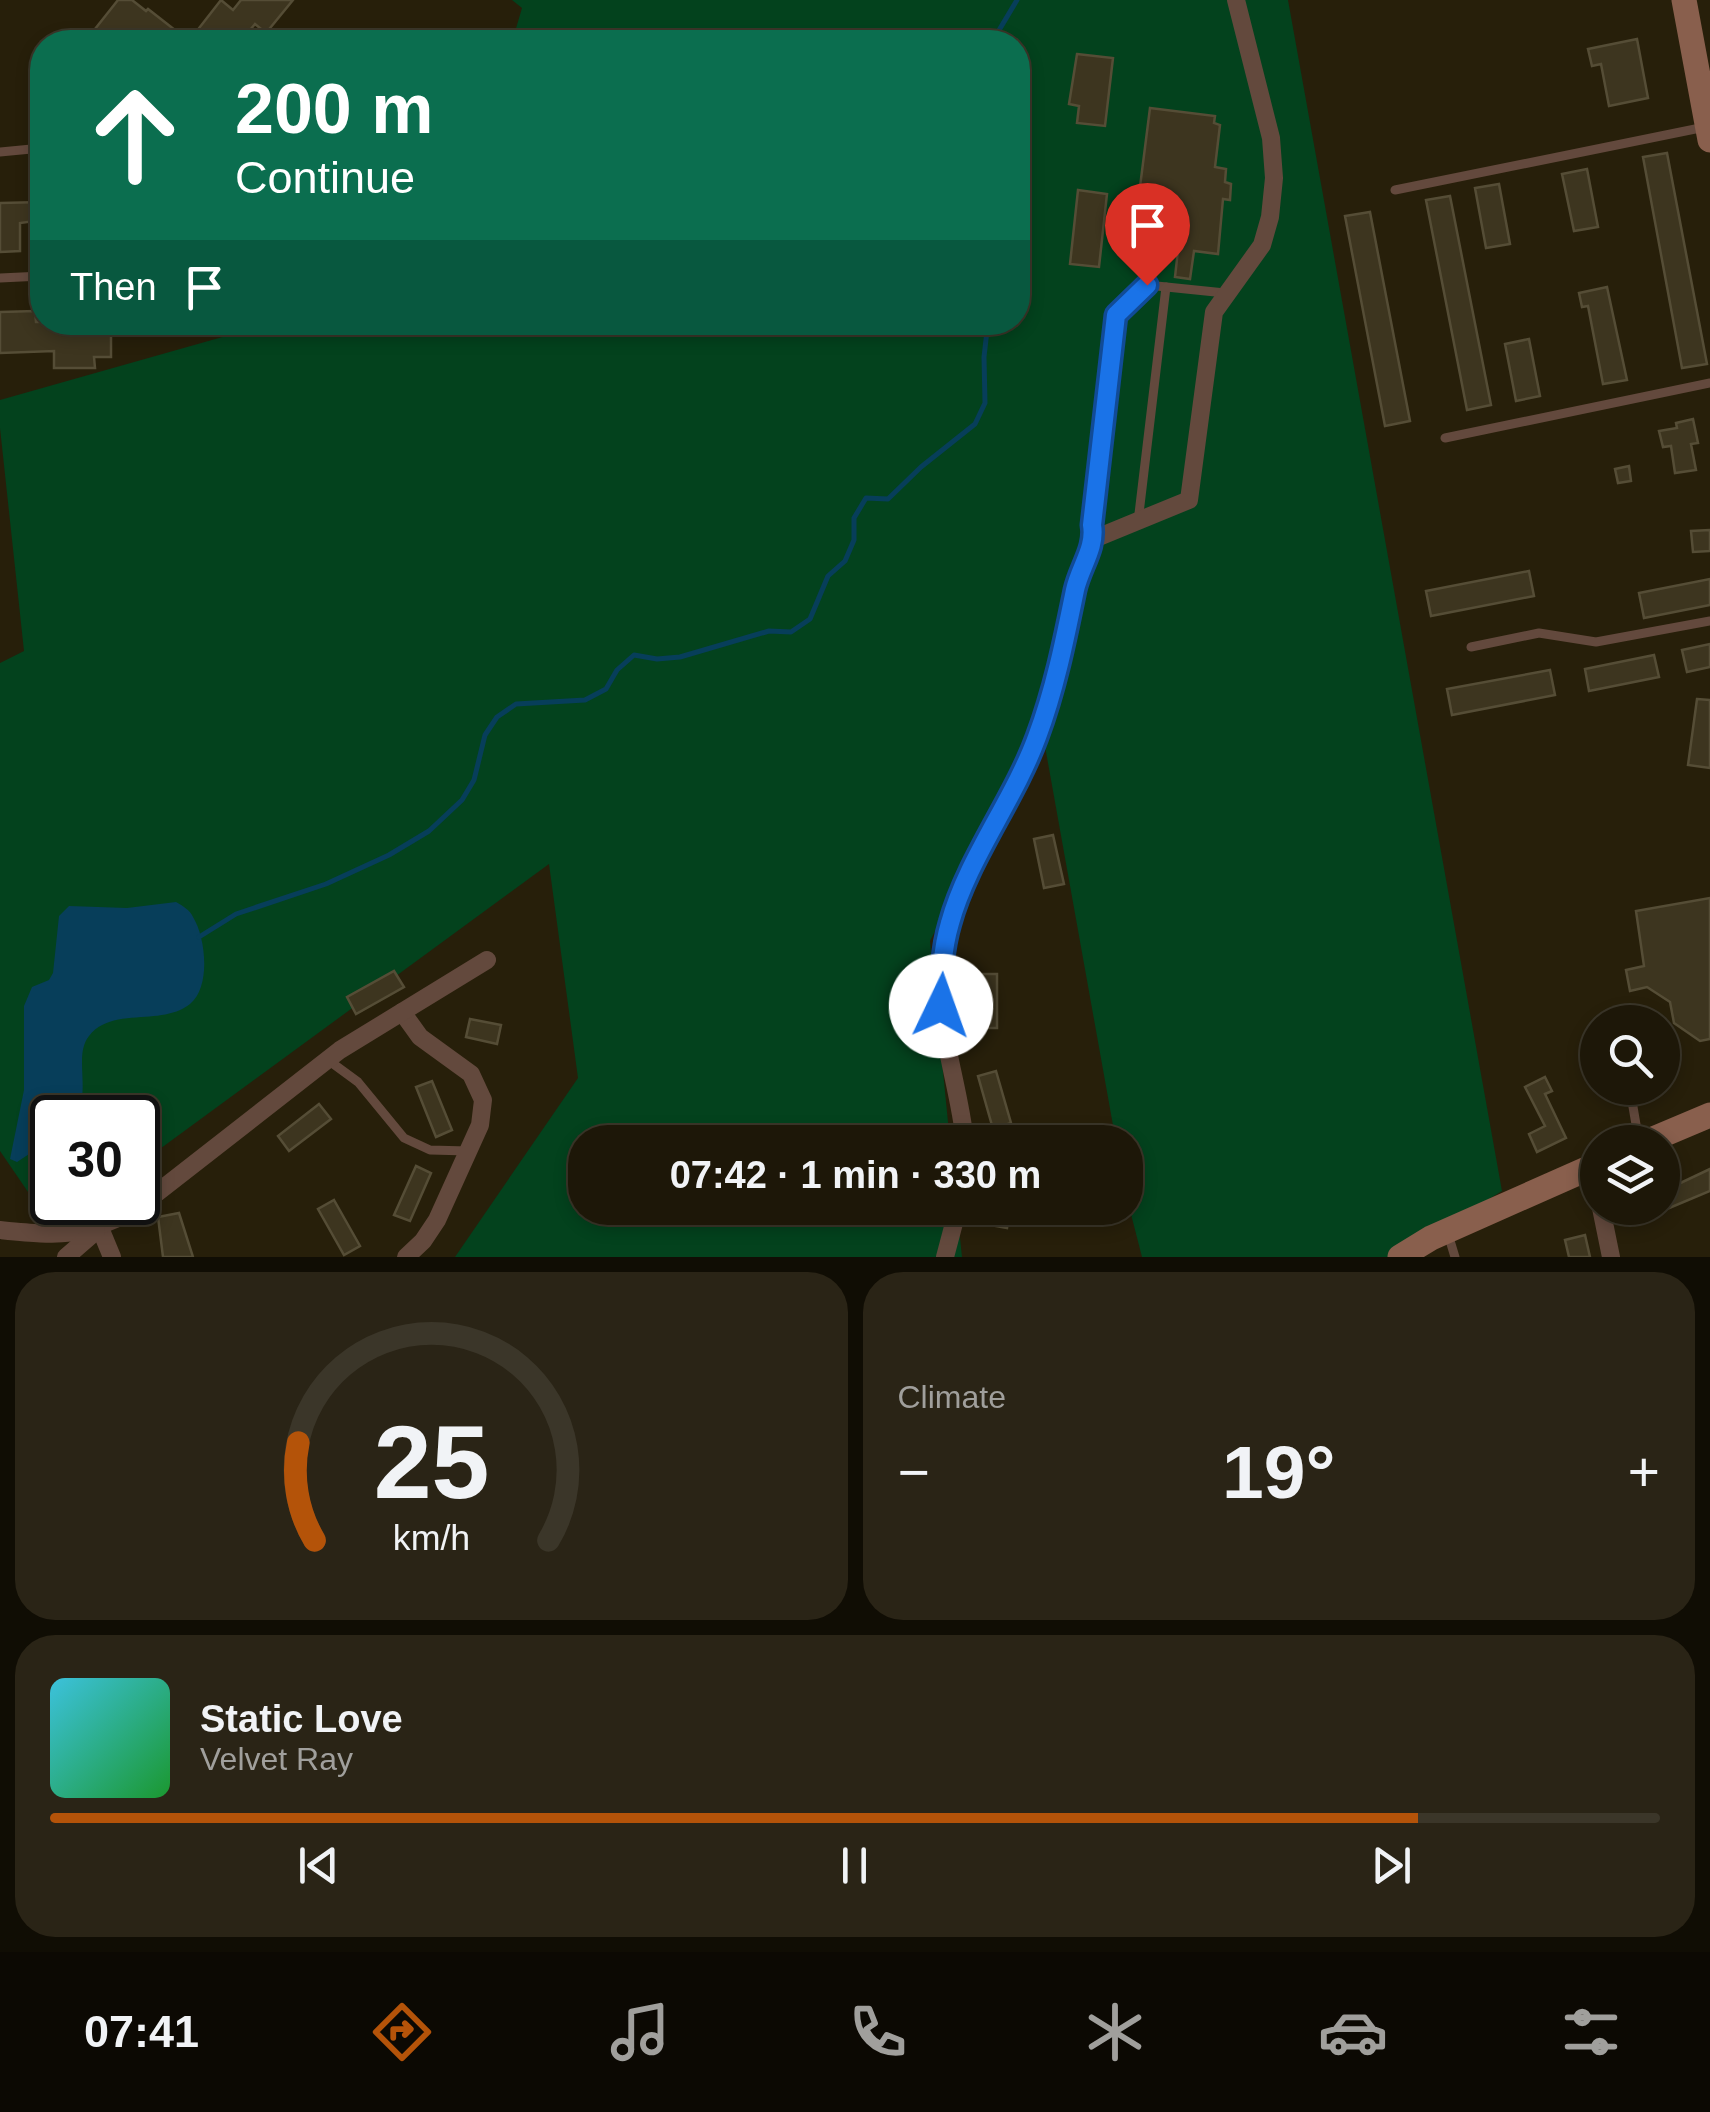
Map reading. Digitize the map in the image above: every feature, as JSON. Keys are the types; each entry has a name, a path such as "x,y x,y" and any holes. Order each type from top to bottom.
{"main road":[{"path":"1684,0 1709,134"},
{"path":"1680,1128 1710,1115"},
{"path":"1400,1257 1448,1231 1580,1179"}],"street":[{"path":"962,1125 941,1006 942,963 950,922 963,886 1013,794 1038,736 1058,672 1080,573 1094,539 1189,500 1214,312 1262,244 1270,217 1274,178 1271,138 1236,0"},
{"path":"0,1230 56,1236 77,1234 100,1228 135,1210 328,1060 487,960"},
{"path":"402,1012 420,1037 471,1074 483,1100 480,1125 437,1220 424,1241 406,1257"},
{"path":"946,1257 954,1225"},
{"path":"1604,1225 1611,1257"},
{"path":"66,1257 100,1228"},
{"path":"100,1228 112,1257"}],"lane":[{"path":"1396,190 1709,134"},
{"path":"0,152 30,149"},
{"path":"0,278 30,277"},
{"path":"1094,539 1092,525 1116,315 1147,285 1228,293"},
{"path":"1138,522 1166,287"},
{"path":"1445,438 1710,383"},
{"path":"1471,647 1539,632 1596,642 1710,621"},
{"path":"328,1060 358,1082 404,1138 430,1150 468,1151"},
{"path":"1448,1231 1455,1257"}],"green space":[{"path":"512,0 1288,0 1502,1191 1394,1257 1142,1257 1134,1225 1143,1225 1143,1125 1113,1125 1041,724 930,941 948,1125 568,1125 568,1225 959,1225 962,1257 455,1257 578,1078 549,864 160,1149 160,1095 30,1095 30,1195 0,1151 0,663 24,651 0,400 230,335 1030,335 1030,30 516,30 522,8"}],"water":[{"path":"176,902 192,915 201,937 204,962 197,996 178,1011 123,1019 99,1027 89,1036 82,1054 82,1095 30,1095 30,1153 17,1162 10,1159 24,1090 24,1006 32,987 49,980 53,973 59,916 69,906 127,908"}],"building":[{"path":"118,0 132,0 175,30 96,30"},
{"path":"221,0 233,10 241,0 293,0 268,30 255,24 250,30 198,30"},
{"path":"1637,39 1648,98 1609,106 1601,64 1592,66 1588,49"},
{"path":"1077,54 1113,58 1105,126 1077,123 1079,106 1069,104"},
{"path":"1150,108 1215,116 1214,123 1220,125 1215,167 1226,169 1225,182 1231,184 1230,200 1223,199 1218,254 1194,251 1190,279 1175,277 1178,250 1133,242"},
{"path":"1667,153 1707,364 1682,368 1643,157"},
{"path":"1587,169 1598,227 1574,231 1562,174"},
{"path":"1499,184 1510,244 1486,248 1475,188"},
{"path":"1078,190 1107,194 1099,267 1070,264"},
{"path":"1450,196 1491,405 1467,410 1426,200"},
{"path":"30,202 30,222 20,223 20,251 0,252 0,203"},
{"path":"1370,212 1410,421 1385,426 1345,216"},
{"path":"1607,287 1627,380 1603,384 1588,306 1582,307 1579,293"},
{"path":"30,311 30,335 111,335 111,357 94,357 95,368 54,368 54,351 0,353 0,312"},
{"path":"1529,339 1540,396 1516,401 1505,344"},
{"path":"1693,419 1698,443 1691,444 1696,470 1675,473 1671,446 1663,447 1659,431 1677,428 1676,423"},
{"path":"1629,466 1631,481 1618,483 1615,469"},
{"path":"1710,530 1710,551 1693,552 1691,531"},
{"path":"1529,571 1534,596 1431,616 1426,591"},
{"path":"1710,579 1710,605 1644,618 1639,593"},
{"path":"1710,644 1710,667 1687,672 1682,650"},
{"path":"1654,655 1659,677 1589,691 1585,669"},
{"path":"1550,670 1555,695 1452,715 1447,689"},
{"path":"1697,699 1710,700 1710,768 1688,765"},
{"path":"1053,835 1064,884 1044,888 1034,839"},
{"path":"1710,898 1710,1039 1700,1041 1680,1027 1680,1005 1671,1005 1647,987 1630,991 1626,970 1644,966 1636,911"},
{"path":"394,971 404,987 356,1014 347,997"},
{"path":"980,974 997,974 997,1028 979,1028"},
{"path":"470,1019 501,1025 497,1044 466,1037"},
{"path":"996,1071 1011,1123 992,1125 978,1076"},
{"path":"1545,1077 1552,1091 1545,1094 1566,1138 1537,1152 1529,1134 1545,1126 1525,1087"},
{"path":"432,1081 452,1130 436,1137 416,1087"},
{"path":"319,1104 331,1119 289,1151 278,1136"},
{"path":"416,1166 431,1173 410,1221 394,1215"},
{"path":"1710,1169 1710,1191 1680,1204 1680,1183"},
{"path":"334,1200 360,1246 344,1255 318,1209"},
{"path":"179,1213 193,1257 163,1257 160,1217"},
{"path":"1585,1235 1590,1257 1569,1257 1565,1240"}],"waterway":[{"path":"999,30 1017,0"},
{"path":"199,937 236,914 326,884 389,855 429,831 462,800 474,780 485,735 497,717 516,704 585,700 606,689 617,670 634,655 680,657 769,631 791,632 810,619 828,576 845,561 854,540 854,518 866,498 888,499 975,424 985,403 987,335"}],"route":[{"path":"941,1006 942,963 950,922 963,886 1013,794 1038,736 1058,672 1077,579 1094,539 1092,525 1116,315 1147,285"}]}
